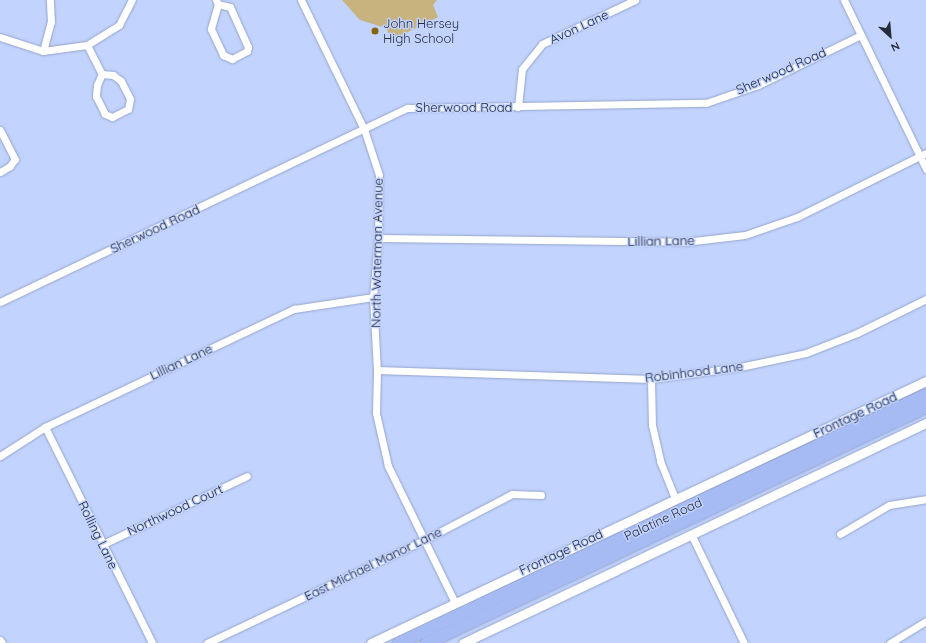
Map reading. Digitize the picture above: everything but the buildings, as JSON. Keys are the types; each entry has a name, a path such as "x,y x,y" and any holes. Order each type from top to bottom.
{"highway":[{"name":"Palatine Road","path":"399,643 926,395"},
{"name":"Palatine Road","path":"427,643 926,407"}],"street":[{"path":"43,51 51,22 50,0"},
{"path":"0,37 43,51 87,45 118,25 132,0"},
{"name":"North Waterman Avenue","path":"301,0 364,129 379,175 378,238 373,297 377,370 376,413 386,459 455,603"},
{"name":"Avon Lane","path":"518,107 522,69 542,44 635,0"},
{"path":"844,0 923,155 926,169"},
{"path":"217,2 230,7 248,47 247,51 232,59 223,55 211,29 217,2"},
{"name":"Sherwood Road","path":"0,302 407,108 706,103 758,84 861,35"},
{"path":"87,45 102,74 96,90 105,114 112,117 128,109 130,99 121,81 113,75 102,74"},
{"path":"0,130 15,159 10,166 0,172"},
{"name":"Lillian Lane","path":"378,238 685,242 745,235 797,216 923,155"},
{"name":"Lillian Lane","path":"0,456 45,427 294,309 373,297"},
{"name":"Robinhood Lane","path":"377,370 650,379 740,367 806,353 857,333 926,299"},
{"path":"650,379 652,425 660,461 675,498"},
{"name":"Frontage Road","path":"371,643 675,498 926,381"},
{"path":"463,643 926,423"},
{"name":"Rolling Lane","path":"45,427 152,643"},
{"name":"Northwood Court","path":"103,544 247,476"},
{"name":"East Michael Manor Lane","path":"207,643 424,540 512,494 541,495"},
{"path":"840,534 889,505 926,499"},
{"path":"692,534 744,643"},
{"path":"890,643 926,621"}],"shaded area":[{"path":"342,0 437,0 433,5 438,17 392,40 386,28 360,20"}],"place":[{"name":"John Hersey High School","path":"375,31"}]}
